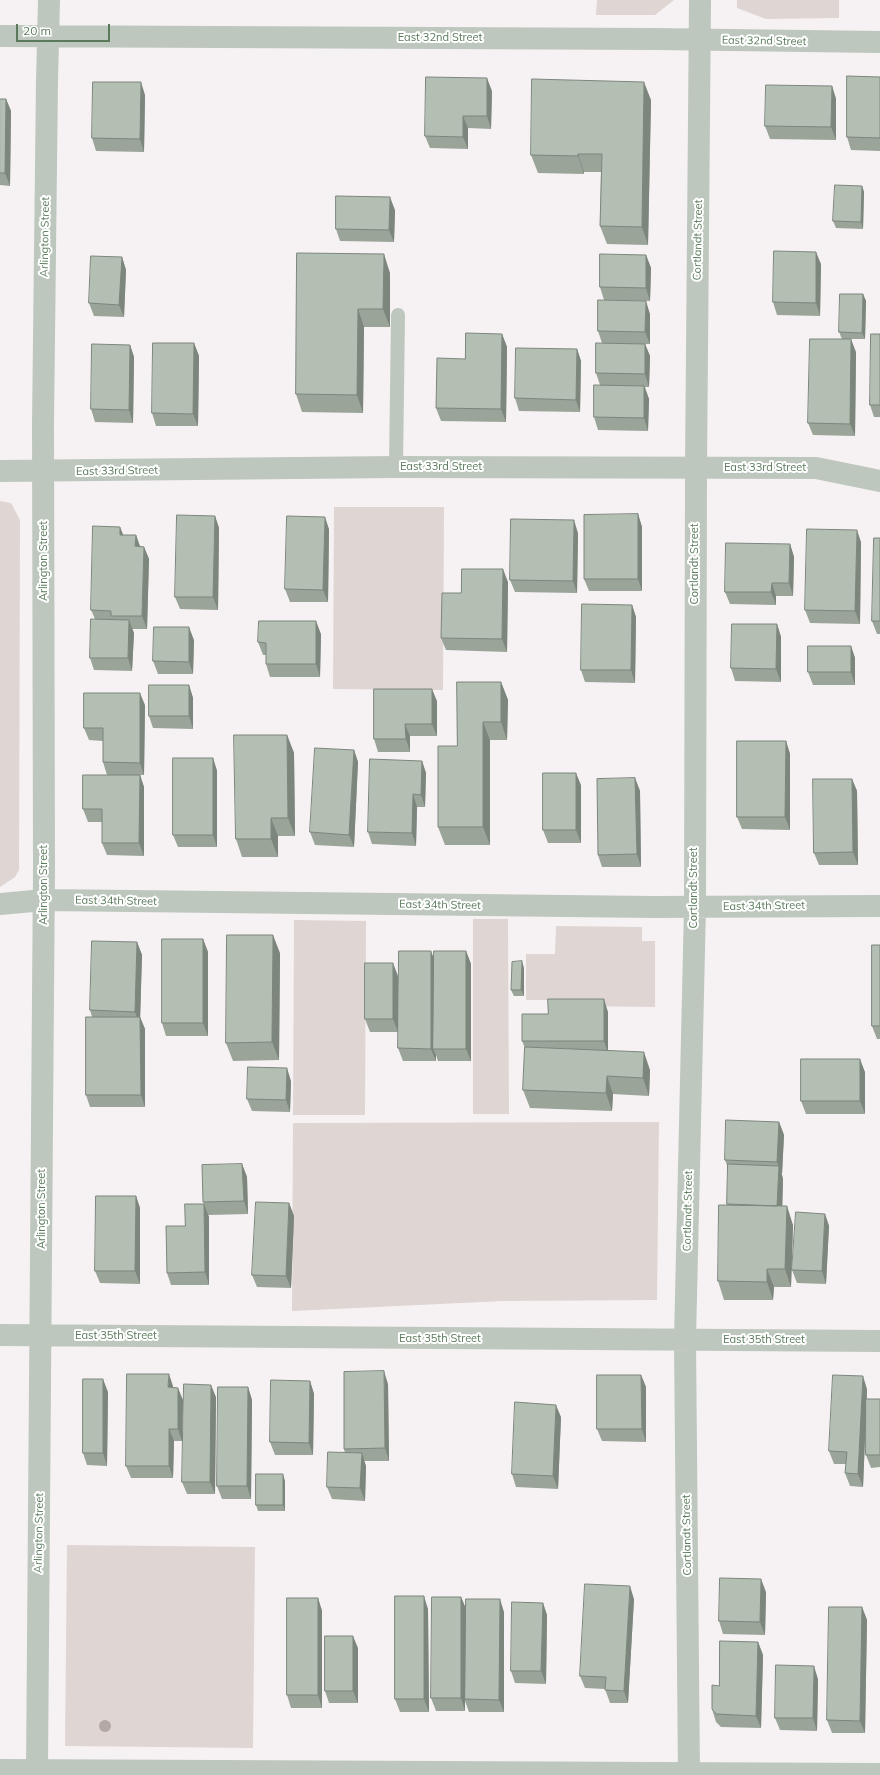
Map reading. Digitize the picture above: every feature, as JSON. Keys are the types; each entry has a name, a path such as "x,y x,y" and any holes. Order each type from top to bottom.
{"street":[{"name":"Arlington Street","path":"37,1770 44,900 44,472 47,89 50,0"},
{"name":"Cortlandt Street","path":"689,1774 685,1340 695,907 696,468 700,0"},
{"name":"East 32nd Street","path":"0,36 647,38 880,42"},
{"name":"East 33rd Street","path":"0,471 44,472 396,467 816,468 880,480"},
{"name":"East 34th Street","path":"0,904 44,900 695,907 880,906"},
{"name":"East 35th Street","path":"0,1335 880,1341"},
{"path":"0,1770 880,1774"}],"lane":[{"path":"396,467 398,315"}],"shaded area":[{"path":"597,0 674,0 655,15 596,15"},
{"path":"737,0 839,0 839,18 766,19 737,8"},
{"path":"0,501 11,503 20,520 19,870 15,877 0,887"},
{"path":"334,507 444,507 443,690 333,689"},
{"path":"473,919 508,919 509,1114 473,1114"},
{"path":"294,920 366,921 365,1115 293,1115"},
{"path":"556,926 642,927 642,941 655,941 655,1007 573,1006 573,1000 526,1000 526,954 555,954"},
{"path":"659,1122 657,1300 503,1301 292,1311 293,1123"},
{"path":"67,1545 255,1547 253,1748 65,1746"}],"building":[{"path":"847,76 880,77 880,138 847,137"},
{"path":"426,77 487,78 487,116 463,116 463,137 425,136"},
{"path":"532,79 644,82 642,227 600,226 602,154 578,154 578,156 531,155"},
{"path":"93,82 141,82 140,139 92,138"},
{"path":"766,85 832,86 831,127 765,126"},
{"path":"0,99 6,99 5,173 0,173"},
{"path":"835,185 862,186 861,222 833,221"},
{"path":"336,196 390,197 389,230 336,229"},
{"path":"774,251 816,252 816,303 773,302"},
{"path":"297,253 384,254 383,309 358,309 357,395 296,394"},
{"path":"600,254 646,255 646,288 600,287"},
{"path":"91,256 122,257 119,305 89,303"},
{"path":"840,294 863,294 862,333 839,332"},
{"path":"598,300 646,301 645,332 598,331"},
{"path":"466,333 502,334 501,409 436,408 437,358 465,359"},
{"path":"871,334 880,334 880,405 870,405"},
{"path":"810,339 851,339 850,424 808,423"},
{"path":"153,343 194,343 193,414 152,413"},
{"path":"596,343 645,344 645,374 596,373"},
{"path":"92,344 130,345 129,410 91,409"},
{"path":"516,348 577,349 576,400 515,398"},
{"path":"594,385 644,386 644,418 594,417"},
{"path":"638,514 638,579 584,579 584,515"},
{"path":"177,515 215,516 213,597 175,597"},
{"path":"287,516 325,517 323,590 285,589"},
{"path":"511,519 574,520 573,581 510,580"},
{"path":"93,526 120,527 120,535 136,535 135,546 144,547 142,616 111,616 111,611 91,610"},
{"path":"807,529 857,530 855,611 805,610"},
{"path":"874,538 880,538 880,621 872,621"},
{"path":"726,543 790,544 789,583 772,583 771,592 725,592"},
{"path":"462,569 503,569 502,639 441,638 442,593 461,593"},
{"path":"582,604 632,605 631,670 581,670"},
{"path":"91,619 129,620 128,658 90,658"},
{"path":"259,621 316,621 316,664 266,664 266,643 258,642"},
{"path":"732,624 777,624 776,669 731,668"},
{"path":"154,627 189,627 189,662 153,661"},
{"path":"808,646 851,646 851,672 808,672"},
{"path":"457,682 501,682 501,722 483,722 483,827 438,827 438,746 457,746"},
{"path":"149,685 189,685 189,716 149,716"},
{"path":"374,689 432,689 432,724 405,724 406,739 374,739"},
{"path":"84,693 140,693 140,763 103,762 103,728 84,728"},
{"path":"234,735 287,735 288,818 271,818 271,839 236,839"},
{"path":"737,741 786,741 785,817 737,817"},
{"path":"315,748 354,750 349,835 310,832"},
{"path":"173,758 213,758 213,835 173,835"},
{"path":"370,759 422,761 421,795 413,794 412,833 368,832"},
{"path":"543,773 576,773 576,830 543,830"},
{"path":"83,775 140,775 139,843 102,843 102,809 83,809"},
{"path":"635,778 637,854 598,855 597,779"},
{"path":"813,779 852,779 853,852 814,853"},
{"path":"227,935 273,935 272,1042 226,1043"},
{"path":"162,939 203,939 203,1023 162,1023"},
{"path":"92,941 137,942 135,1012 90,1010"},
{"path":"872,945 880,945 880,1026 872,1026"},
{"path":"399,951 431,951 431,1049 398,1048"},
{"path":"434,951 466,951 466,1049 433,1049"},
{"path":"522,961 521,990 511,990 512,962"},
{"path":"365,963 393,963 393,1019 365,1019"},
{"path":"548,999 604,999 604,1041 522,1041 522,1014 548,1014"},
{"path":"86,1017 140,1017 141,1095 86,1095"},
{"path":"525,1047 644,1052 643,1078 607,1076 606,1093 523,1090"},
{"path":"801,1059 860,1059 860,1101 801,1101"},
{"path":"248,1067 287,1068 286,1100 247,1099"},
{"path":"726,1120 779,1122 777,1162 725,1160"},
{"path":"242,1164 244,1201 203,1202 202,1165"},
{"path":"728,1164 779,1166 777,1206 727,1204"},
{"path":"96,1196 136,1196 135,1271 95,1271"},
{"path":"256,1202 289,1203 286,1276 252,1275"},
{"path":"185,1204 204,1204 205,1272 167,1273 166,1226 185,1226"},
{"path":"719,1205 787,1206 785,1269 767,1269 767,1282 718,1281"},
{"path":"796,1212 825,1214 822,1271 792,1270"},
{"path":"384,1371 385,1448 344,1449 344,1372"},
{"path":"127,1374 169,1374 168,1387 178,1388 178,1429 169,1429 169,1466 126,1466"},
{"path":"597,1375 641,1375 642,1429 597,1429"},
{"path":"833,1375 863,1376 858,1474 845,1473 847,1452 829,1451"},
{"path":"83,1379 103,1379 103,1453 83,1453"},
{"path":"271,1380 310,1381 309,1443 270,1442"},
{"path":"184,1384 211,1385 210,1482 182,1482"},
{"path":"218,1387 248,1387 247,1486 217,1486"},
{"path":"866,1399 880,1399 880,1455 866,1455"},
{"path":"515,1402 556,1405 553,1476 512,1474"},
{"path":"328,1452 362,1453 360,1488 327,1487"},
{"path":"256,1474 283,1474 283,1505 256,1505"},
{"path":"720,1578 761,1579 760,1622 719,1621"},
{"path":"585,1584 630,1586 624,1691 605,1690 606,1677 580,1676"},
{"path":"395,1596 424,1596 424,1699 395,1699"},
{"path":"432,1597 461,1597 461,1698 431,1698"},
{"path":"287,1598 318,1598 318,1695 287,1695"},
{"path":"466,1599 500,1599 499,1700 465,1699"},
{"path":"512,1602 543,1603 541,1671 511,1671"},
{"path":"829,1607 862,1607 860,1721 827,1720"},
{"path":"325,1636 353,1636 353,1691 325,1691"},
{"path":"720,1641 758,1642 756,1716 716,1714 712,1709 712,1685 719,1686"},
{"path":"776,1665 814,1666 813,1718 775,1718"}]}
